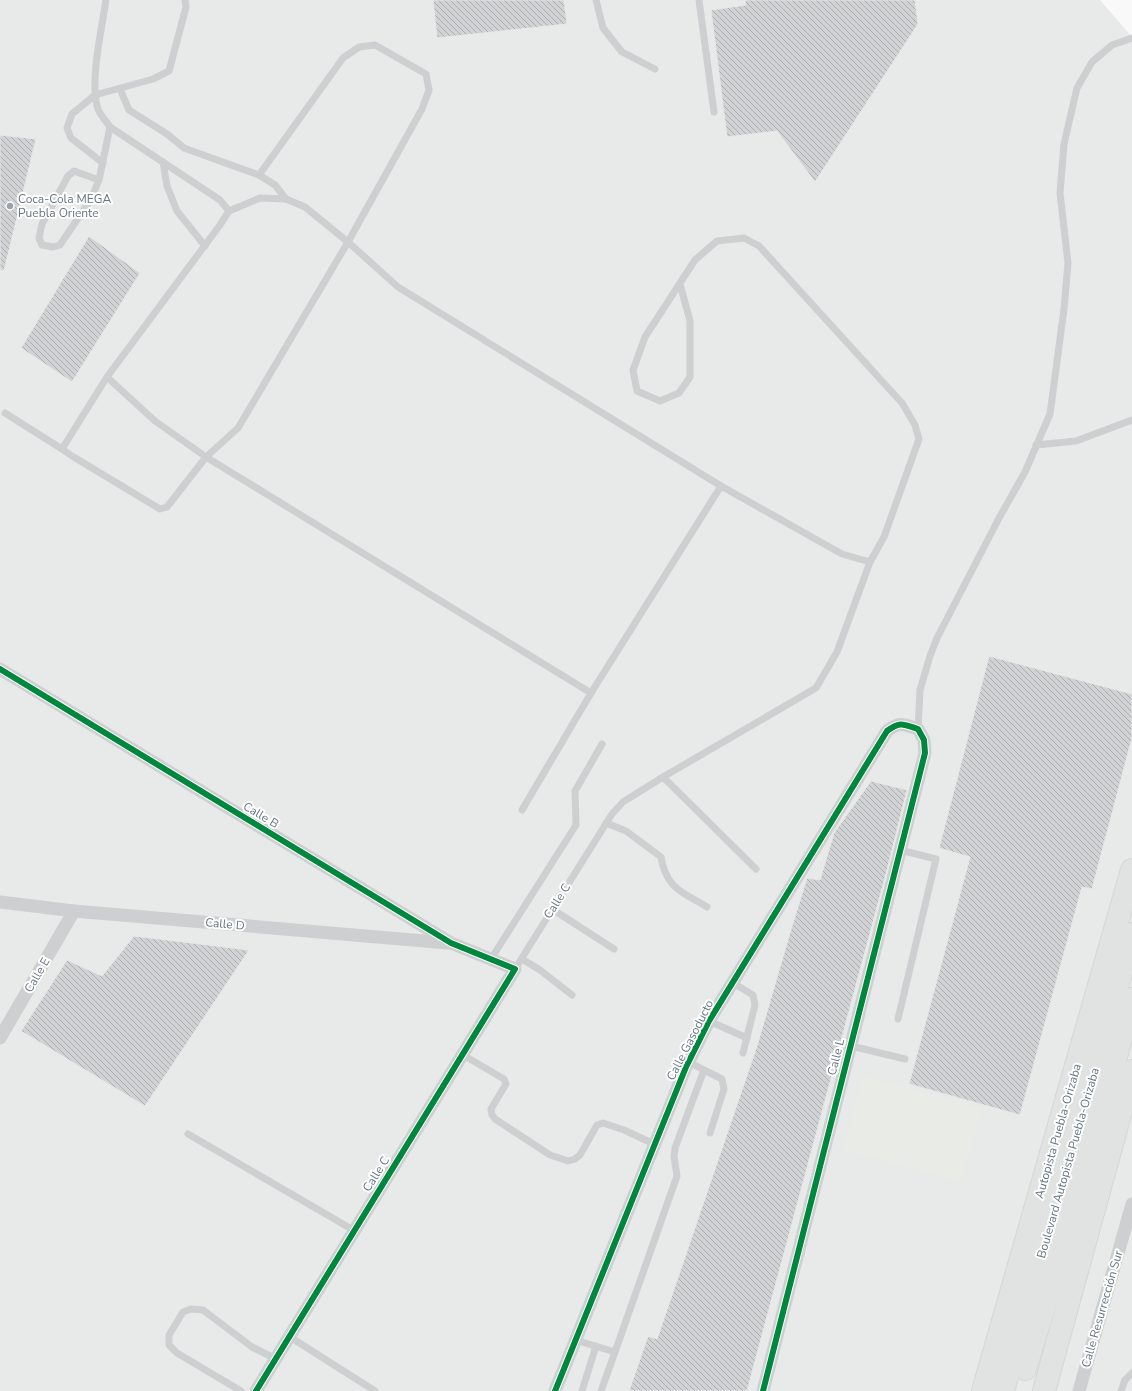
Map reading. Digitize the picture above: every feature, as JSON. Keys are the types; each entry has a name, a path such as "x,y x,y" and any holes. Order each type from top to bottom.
{"highway":[{"name":"Autopista Puebla-Orizaba","path":"983,1391 1132,870"},
{"name":"Boulevard Autopista Puebla-Orizaba","path":"1003,1391 1132,934"},
{"name":"Boulevard Autopista Puebla-Orizaba","path":"1018,1391 1067,1233 1132,999"},
{"path":"1044,1391 1132,1071"}],"street":[{"name":"Calle B","path":"0,669 451,943 491,960 518,964"},
{"name":"Calle Gasoducto","path":"555,1391 686,1067 710,1021 887,731 895,725 903,724 918,729"},
{"name":"Calle L","path":"763,1391 925,754 924,740 918,729"},
{"name":"Calle D","path":"0,902 74,911 451,943"},
{"name":"Calle E","path":"0,1038 74,911"},
{"name":"Calle C","path":"256,1391 518,964"},
{"name":"Calle Resurrección Sur","path":"1078,1391 1132,1204"}],"lane":[{"path":"106,0 97,62 95,95 98,110 110,127 220,200 229,211"},
{"path":"103,163 71,138 68,128 72,114 95,95 152,80 169,71 186,7 186,0"},
{"path":"596,0 603,28 622,52 655,69"},
{"path":"699,0 714,112"},
{"path":"918,729 920,690 937,638 998,520 1025,472 1050,414 1064,309 1068,263 1060,194 1064,144 1077,88 1092,62 1112,45 1132,38"},
{"path":"5,413 160,509 167,507 206,457 238,428 348,242 422,109 430,90 426,74 375,45 359,47 343,58 259,175"},
{"path":"120,89 129,110 167,134 184,148 259,175 275,185 286,199"},
{"path":"99,180 74,171 68,176 42,224 39,238 42,245 53,247 60,245 91,199 99,180 110,127"},
{"path":"163,162 167,186 177,211 205,246"},
{"path":"62,449 107,377 205,246 229,211 260,198 286,199 305,207 348,242 398,287 721,486 842,554 870,562"},
{"name":"Calle C","path":"518,964 606,823 623,802 816,688 837,652 870,562 884,537 919,439 916,425 902,403 759,246 744,238 716,241 695,260 645,336 633,370 637,391 660,401 679,393 690,377 690,321 680,284"},
{"path":"107,377 155,421 206,457 591,693"},
{"path":"1036,445 1076,441 1132,420"},
{"path":"522,810 591,693 721,486"},
{"path":"491,960 576,826 574,800 575,791 602,744"},
{"path":"663,777 756,869"},
{"path":"606,823 626,831 661,857 669,881 676,888 707,907"},
{"path":"898,1019 936,859 900,850"},
{"path":"552,909 614,949"},
{"path":"518,964 540,970 572,995"},
{"path":"733,983 753,995 755,1005 743,1053"},
{"path":"710,1021 747,1038"},
{"path":"850,1046 905,1059"},
{"path":"463,1055 504,1079 506,1084 491,1109 492,1115 550,1155 568,1161 575,1160 580,1155 597,1125 603,1123 624,1130 654,1144"},
{"path":"689,1062 722,1079 724,1085 710,1133"},
{"path":"601,1391 676,1176 674,1157 675,1148 704,1070"},
{"path":"188,1134 343,1226 355,1231"},
{"path":"241,1391 177,1353 169,1345 169,1334 183,1312 191,1309 203,1310 252,1347 276,1359"},
{"path":"290,1337 375,1391"},
{"path":"575,1340 615,1352"},
{"path":"582,1391 596,1346"},
{"path":"1121,1391 1125,1380 1132,1373"}],"shaded area":[{"path":"0,0 1100,0 1132,37 1132,1391 0,1391"},
{"path":"862,1076 982,1108 962,1182 843,1150"}],"building":[{"path":"433,0 564,0 567,24 437,38"},
{"path":"745,0 915,0 918,24 815,182 777,131 727,137 711,10 746,5"},
{"name":"Coca-Cola MEGA Puebla Oriente","path":"0,135 36,139 4,271 0,270"},
{"path":"89,236 140,273 72,382 21,348"},
{"path":"989,656 1132,694 1132,738 1092,889 1082,887 1020,1115 909,1084 970,857 939,848"},
{"path":"871,781 907,790 887,870 747,1391 629,1391 648,1336 657,1339 757,1046 807,878 820,880 834,833"},
{"path":"134,936 249,950 145,1106 21,1031 67,960 102,976"}],"cycle path":[{"path":"0,669 451,943 515,969 256,1391"},
{"path":"555,1391 686,1067 709,1021 887,731 902,724 918,729 924,740 925,753 763,1391"}],"place":[{"name":"Coca-Cola MEGA Puebla Oriente","path":"10,206"}]}
